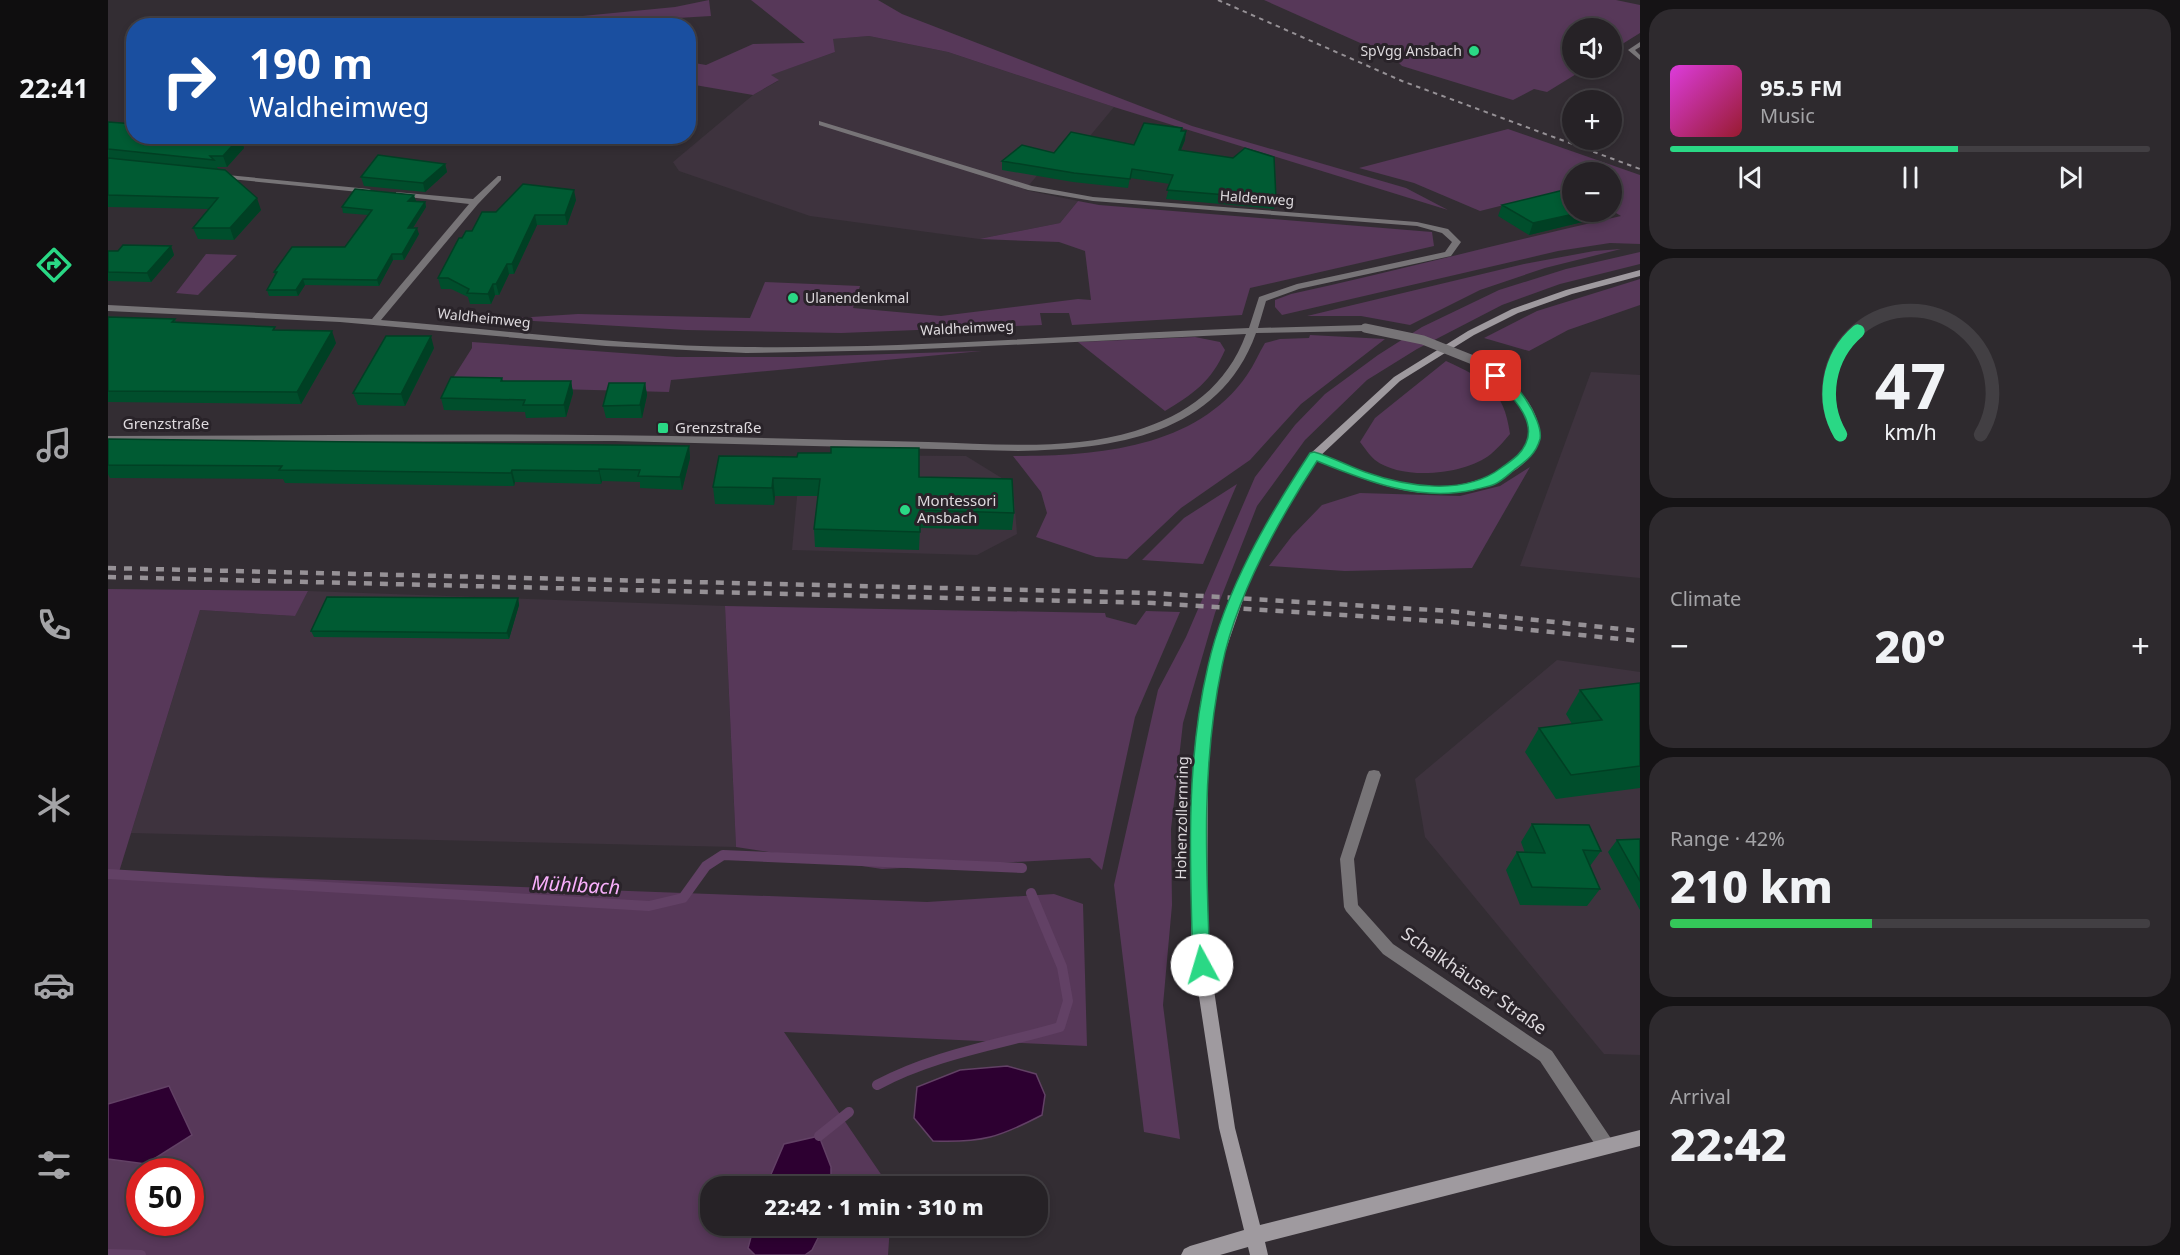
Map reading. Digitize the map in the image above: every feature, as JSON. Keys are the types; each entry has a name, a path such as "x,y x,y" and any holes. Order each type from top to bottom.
{"main road":[{"name":"Hohenzollernring","path":"1259,1255 1227,1128 1199,944 1201,752 1215,664 1241,588 1275,517 1314,456 1397,379 1471,333 1515,311 1640,273"},
{"path":"1190,1255 1254,1236 1640,1138"}],"street":[{"path":"1640,44 1631,50 1640,58"},
{"name":"Haldenweg","path":"822,123 1031,188 1093,199 1417,224 1445,231 1457,242 1448,254 1297,287 1262,299 1254,330"},
{"path":"210,175 381,192"},
{"path":"374,322 498,178"},
{"path":"393,193 475,202"},
{"name":"Waldheimweg","path":"108,308 374,322 545,340 745,350 870,348 1254,330 1365,328 1435,342 1478,362 1515,391 1530,416 1535,437 1527,454 1490,482 1460,489 1431,490 1372,478 1314,456"},
{"name":"Grenzstraße","path":"108,439 684,439 1058,448 1126,438 1168,423 1209,399 1227,382 1254,330"},
{"name":"Schalkhäuser Straße","path":"1374,775 1347,859 1351,907 1388,949 1546,1056 1606,1146"}],"shaded area":[{"path":"709,0 711,16 561,18 675,7"},
{"path":"751,0 878,0 902,14 1192,126 1406,188 1448,210 1114,107 948,52 869,36 833,39 835,52 771,75 779,80 753,95 696,85 696,63 706,65 753,44 805,43"},
{"name":"SpVgg Ansbach","path":"1264,0 1616,0 1640,5 1640,33 1622,44 1622,18 1562,18 1562,78 1570,78 1547,92 1534,89 1513,100 1402,66 1394,58 1377,53 1376,50"},
{"path":"869,36 948,52 1114,107 1085,142 1068,138 1025,190 1078,201 1060,223 979,239 810,216 679,171 673,162 753,95 778,81 770,75 835,52 832,39"},
{"path":"1508,129 1562,148 1562,150 1603,162 1562,162 1562,190 1480,211 1414,183 1359,168"},
{"path":"1622,169 1640,175 1640,244 1610,243 1558,251 1282,315 1275,307 1275,300 1291,294 1595,222 1622,222"},
{"path":"1078,201 1099,205 1432,232 1434,246 1250,288 1242,315 1072,325 1069,313 1040,313 1042,325 841,333 686,330 501,319 578,314 750,318 765,282 860,286 853,308 941,316 1078,299 1091,300 1085,251 1059,242 979,239 1060,223"},
{"path":"1621,249 1545,268 1480,290 1410,325 1361,316 1307,316 1524,264 1594,251"},
{"path":"1640,252 1640,264 1560,284 1502,305 1417,349 1367,380 1305,440 1257,506 1215,613 1183,723 1171,829 1172,905 1163,1005 1180,1139 1144,1132 1114,885 1158,690 1186,637 1255,477 1295,425 1325,394 1378,355 1422,327 1499,290 1566,269"},
{"path":"206,254 237,255 198,295 176,293"},
{"path":"1640,279 1640,305 1568,330 1529,351 1484,338 1537,311"},
{"path":"1310,335 1385,339 1301,404 1250,460 1181,508 1127,559 1096,557 1036,537 1047,513 1041,492 1013,456 1045,456 1110,450 1172,433 1200,419 1226,400 1247,375 1265,343 1280,339 1309,338"},
{"path":"1195,337 1220,342 1225,350 1207,379 1184,399 1165,411 1078,342"},
{"path":"472,342 677,357 794,357 982,351 671,380 669,392 448,386 472,348"},
{"path":"1446,361 1472,374 1490,387 1503,406 1510,434 1494,452 1480,461 1450,471 1417,473 1401,471 1375,460 1360,442 1375,418"},
{"path":"1591,372 1640,375 1640,578 1520,566"},
{"name":"Montessori Ansbach","path":"801,455 966,456 1013,485 1017,534 977,555 792,550"},
{"path":"1530,467 1472,568 1345,571 1269,566 1292,536 1322,505 1360,493 1460,496 1500,486"},
{"path":"1237,484 1203,564 1142,560 1184,518"},
{"path":"108,589 308,591 295,616 200,610 119,872 927,902 1054,894 1083,904 1087,1046 784,1032 882,1176 700,1176 700,1236 889,1236 888,1255 108,1255 108,1159 126,1161 126,1236 204,1236 204,1158 148,1158 169,1086 108,1104"},
{"path":"308,591 725,606 736,847 131,833 200,610 294,616"},
{"path":"725,606 1105,613 1106,617 1136,625 1146,611 1180,612 1135,717 1102,870 1090,858 882,869 736,847"},
{"path":"1557,660 1640,672 1640,1055 1604,1054 1425,837 1415,779"},
{"path":"1007,1066 1036,1074 1045,1095 1042,1115 1014,1129 990,1137 965,1141 933,1141 914,1118 917,1087 960,1070"},
{"path":"169,1086 192,1135 156,1158 126,1158 126,1161 108,1159 108,1104"},
{"path":"819,1136 831,1167 831,1176 770,1176 784,1144"},
{"path":"751,1236 819,1236 812,1250 805,1255 755,1255 748,1248"}],"building":[{"path":"108,122 126,123 126,144 234,144 223,156 210,156 214,160 108,149"},
{"path":"1144,123 1182,128 1181,131 1186,131 1179,150 1233,158 1245,148 1274,157 1276,199 1167,190 1173,175 1132,169 1130,179 1074,173 1002,161 1022,145 1054,153 1071,132 1134,145"},
{"path":"378,155 445,164 423,183 361,177"},
{"path":"108,158 225,170 257,198 230,228 193,228 218,198 108,195"},
{"path":"523,184 574,190 565,215 535,215 512,264 507,264 488,294 467,293 469,289 448,278 438,278 459,238 462,238 466,231 472,231 482,212 496,212"},
{"path":"355,189 414,195 408,201 425,202 408,228 417,228 402,254 392,254 377,280 303,279 296,290 267,290 277,272 274,272 292,247 345,247 372,210 342,207"},
{"path":"1562,190 1562,217 1533,223 1502,205"},
{"path":"123,245 171,246 147,273 108,272 108,251 118,251"},
{"path":"108,317 175,319 172,322 275,327 273,330 332,331 297,392 108,391"},
{"path":"386,336 431,336 401,394 353,393"},
{"path":"451,377 502,378 501,381 571,381 564,405 523,405 525,400 441,398"},
{"path":"609,383 645,383 640,405 603,406"},
{"path":"108,439 689,446 680,477 638,476 640,470 599,469 599,471 512,470 511,473 279,470 282,466 108,465"},
{"path":"831,447 919,448 919,477 1012,479 1014,513 920,510 920,532 814,529 820,479 773,478 772,488 713,487 719,456 797,457 798,453 831,453"},
{"path":"327,597 518,598 507,633 311,631"},
{"path":"1640,683 1640,766 1571,775 1539,728 1602,720 1580,690"},
{"path":"1532,824 1589,825 1601,851 1583,850 1600,889 1532,887 1517,852 1545,853"},
{"path":"1640,839 1640,881 1617,840"}],"waterway":[{"name":"Mühlbach","path":"108,874 649,906 683,898 706,866 723,855 1022,868"},
{"name":"Mühlbach","path":"877,1085 921,1065 1060,1027 1068,1001 1062,967 1031,893"},
{"name":"Mühlbach","path":"819,1136 849,1112"},
{"path":"108,1254 141,1255"}],"railway":[{"path":"1218,0 1402,81 1640,169"},
{"path":"108,568 1152,593 1450,611 1640,631"},
{"path":"108,577 1153,603 1452,622 1640,641"}],"place":[{"name":"SpVgg Ansbach","path":"1474,51"},
{"name":"Ulanendenkmal","path":"793,298"},
{"name":"Grenzstraße","path":"663,428"},
{"name":"Montessori Ansbach","path":"905,510"}],"route":[{"path":"1202,965 1199,944 1198,853 1201,752 1211,686 1215,664 1241,588 1275,517 1314,456 1391,484 1431,490 1460,489 1490,482 1527,454 1535,437 1530,416 1515,391 1496,376"}]}
